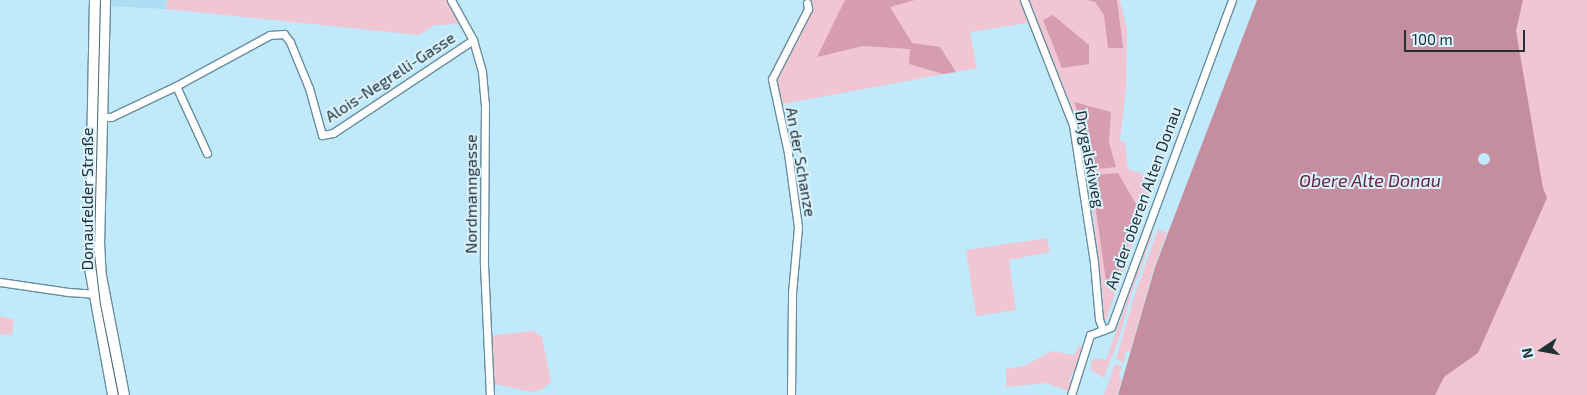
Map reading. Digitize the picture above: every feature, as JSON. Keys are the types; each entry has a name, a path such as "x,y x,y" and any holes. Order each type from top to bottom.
{"main road":[{"name":"Donaufelder Straße","path":"95,0 98,117"},
{"name":"Donaufelder Straße","path":"105,0 90,268 124,395"},
{"name":"Donaufelder Straße","path":"98,294 113,395"}],"street":[{"name":"Nordmanngasse","path":"451,0 480,56 484,88 484,245 490,395"},
{"name":"Drygalskiweg","path":"1024,0 1072,125 1094,263 1099,319 1103,330"},
{"name":"An der oberen Alten Donau","path":"1071,395 1090,335 1111,327 1232,0"},
{"name":"An der Schanze","path":"791,395 792,293 798,227 788,153 772,79 808,9 807,3"},
{"name":"Alois-Negrelli-Gasse","path":"176,86 270,35 284,34 290,42 309,88 322,136 333,133 473,40"},
{"path":"98,117 112,117 176,86 206,153"},
{"path":"0,282 98,294"}],"shaded area":[{"path":"109,0 167,0 166,9 109,6"},
{"path":"167,0 447,0 461,24 435,25 419,35 166,9"},
{"path":"813,0 1020,0 1028,23 970,32 977,68 777,105 772,79 775,63 807,3"},
{"path":"845,0 915,0 890,7 912,43 940,47 956,72 943,74 909,64 910,49 863,46 817,57"},
{"path":"1029,0 1120,0 1127,30 1126,88 1120,140 1125,143 1128,169 1155,178 1106,320 1103,320 1102,315 1104,309 1085,141"},
{"path":"1087,0 1117,0 1123,48 1108,48 1104,15 1095,2"},
{"path":"1434,0 1587,0 1587,395 1293,395"},
{"path":"1053,15 1089,45 1089,64 1062,68 1043,20"},
{"path":"1074,102 1111,112 1109,142 1116,167 1089,170 1088,141"},
{"path":"1118,173 1140,211 1114,283 1106,281 1091,175"},
{"path":"1158,229 1167,233 1154,267 1130,352 1126,351 1123,363 1116,359 1134,297"},
{"path":"1151,232 1153,234 1104,378 1090,369 1092,360 1097,358 1106,360"},
{"path":"1047,238 1050,252 1009,260 1016,310 976,316 966,250"},
{"path":"0,316 14,320 12,335 0,334"},
{"path":"533,331 542,337 551,382 541,390 532,392 491,383 487,336"},
{"path":"1079,345 1085,351 1070,378 1071,392 1045,383 1006,387 1006,369 1024,366 1052,351 1074,355"},
{"path":"1115,364 1122,366 1119,377 1122,379 1117,395 1104,395"}],"water":[{"name":"Obere Alte Donau","path":"1257,0 1523,0 1516,31 1543,188 1547,198 1478,353 1444,377 1435,395 1118,395 1155,267"}],"pier":[{"path":"1482,153 1486,153 1490,159 1486,165 1482,165 1478,161 1478,157"}],"tram line":[{"path":"100,0 94,254 100,304 118,395"}]}
